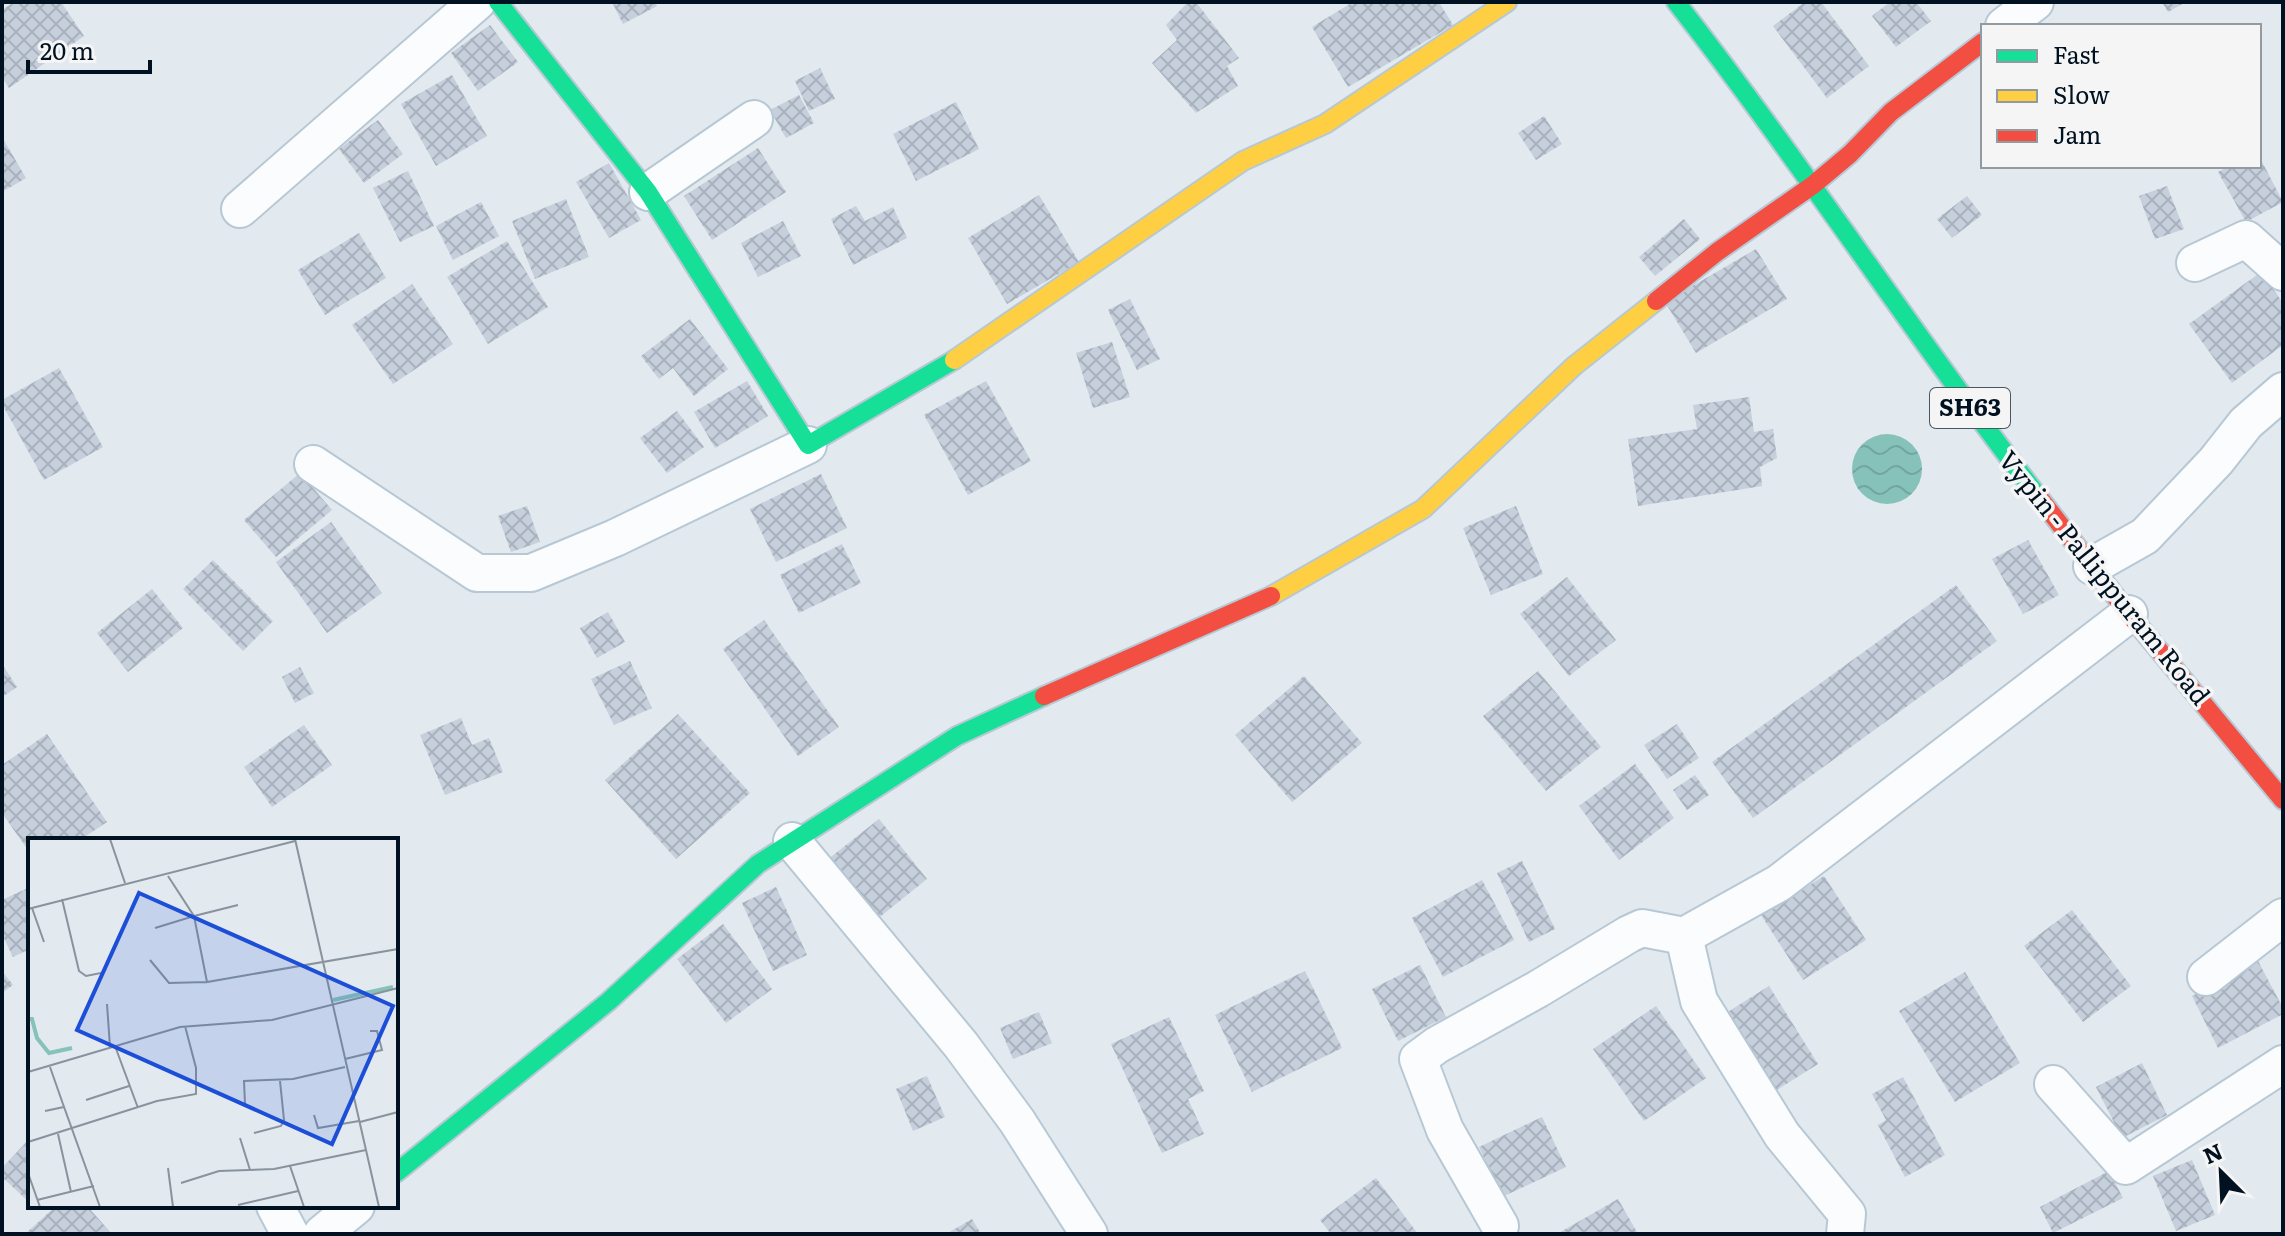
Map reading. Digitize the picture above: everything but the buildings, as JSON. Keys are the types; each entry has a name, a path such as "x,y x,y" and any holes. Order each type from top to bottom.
{"street":[{"path":"240,209 477,2"},
{"path":"498,2 648,192 808,445"},
{"path":"313,464 477,573 531,573 615,538 808,445 934,374 1243,161 1325,124 1507,2"},
{"name":"Vypin - Pallippuram Road","path":"1676,2 1741,85 1971,410 2129,614 2283,800"},
{"path":"2007,24 2035,2"},
{"path":"398,1171 609,1001 758,864 792,841 957,736 1122,660 1281,592 1423,509 1574,366 1717,252 1813,185 1850,154 1891,112 1981,44"},
{"path":"648,192 754,119"},
{"path":"2195,263 2246,239 2283,272"},
{"path":"2092,566 2145,536 2216,461 2246,423 2283,391"},
{"path":"1500,1226 1445,1130 1418,1059 1629,934 1642,928 1684,936 1779,883 2129,614"},
{"path":"792,841 961,1045 1017,1121 1089,1234"},
{"path":"2206,977 2283,917"},
{"path":"1684,936 1699,1001 1782,1135 1847,1214 1845,1234"},
{"path":"2053,1084 2126,1166 2283,1064"},
{"path":"276,1208 290,1234"}],"water":[{"path":"1880,434 1894,434 1916,449 1922,476 1912,494 1894,504 1880,504 1858,489 1852,476 1852,462 1867,440"}],"traffic: fast":[{"path":"498,2 648,192 808,445 954,360"},
{"path":"1676,2 2038,496"},
{"path":"398,1171 609,1001 758,864 957,736 1044,696"}],"traffic: slow":[{"path":"954,360 1243,161 1325,124 1507,2"},
{"path":"1271,596 1423,509 1574,366 1656,301"}],"traffic: jam":[{"path":"1656,301 1717,252 1813,185 1850,154 1891,112 1981,44"},
{"path":"2038,496 2129,614 2283,800"},
{"path":"1044,696 1271,596"}]}
